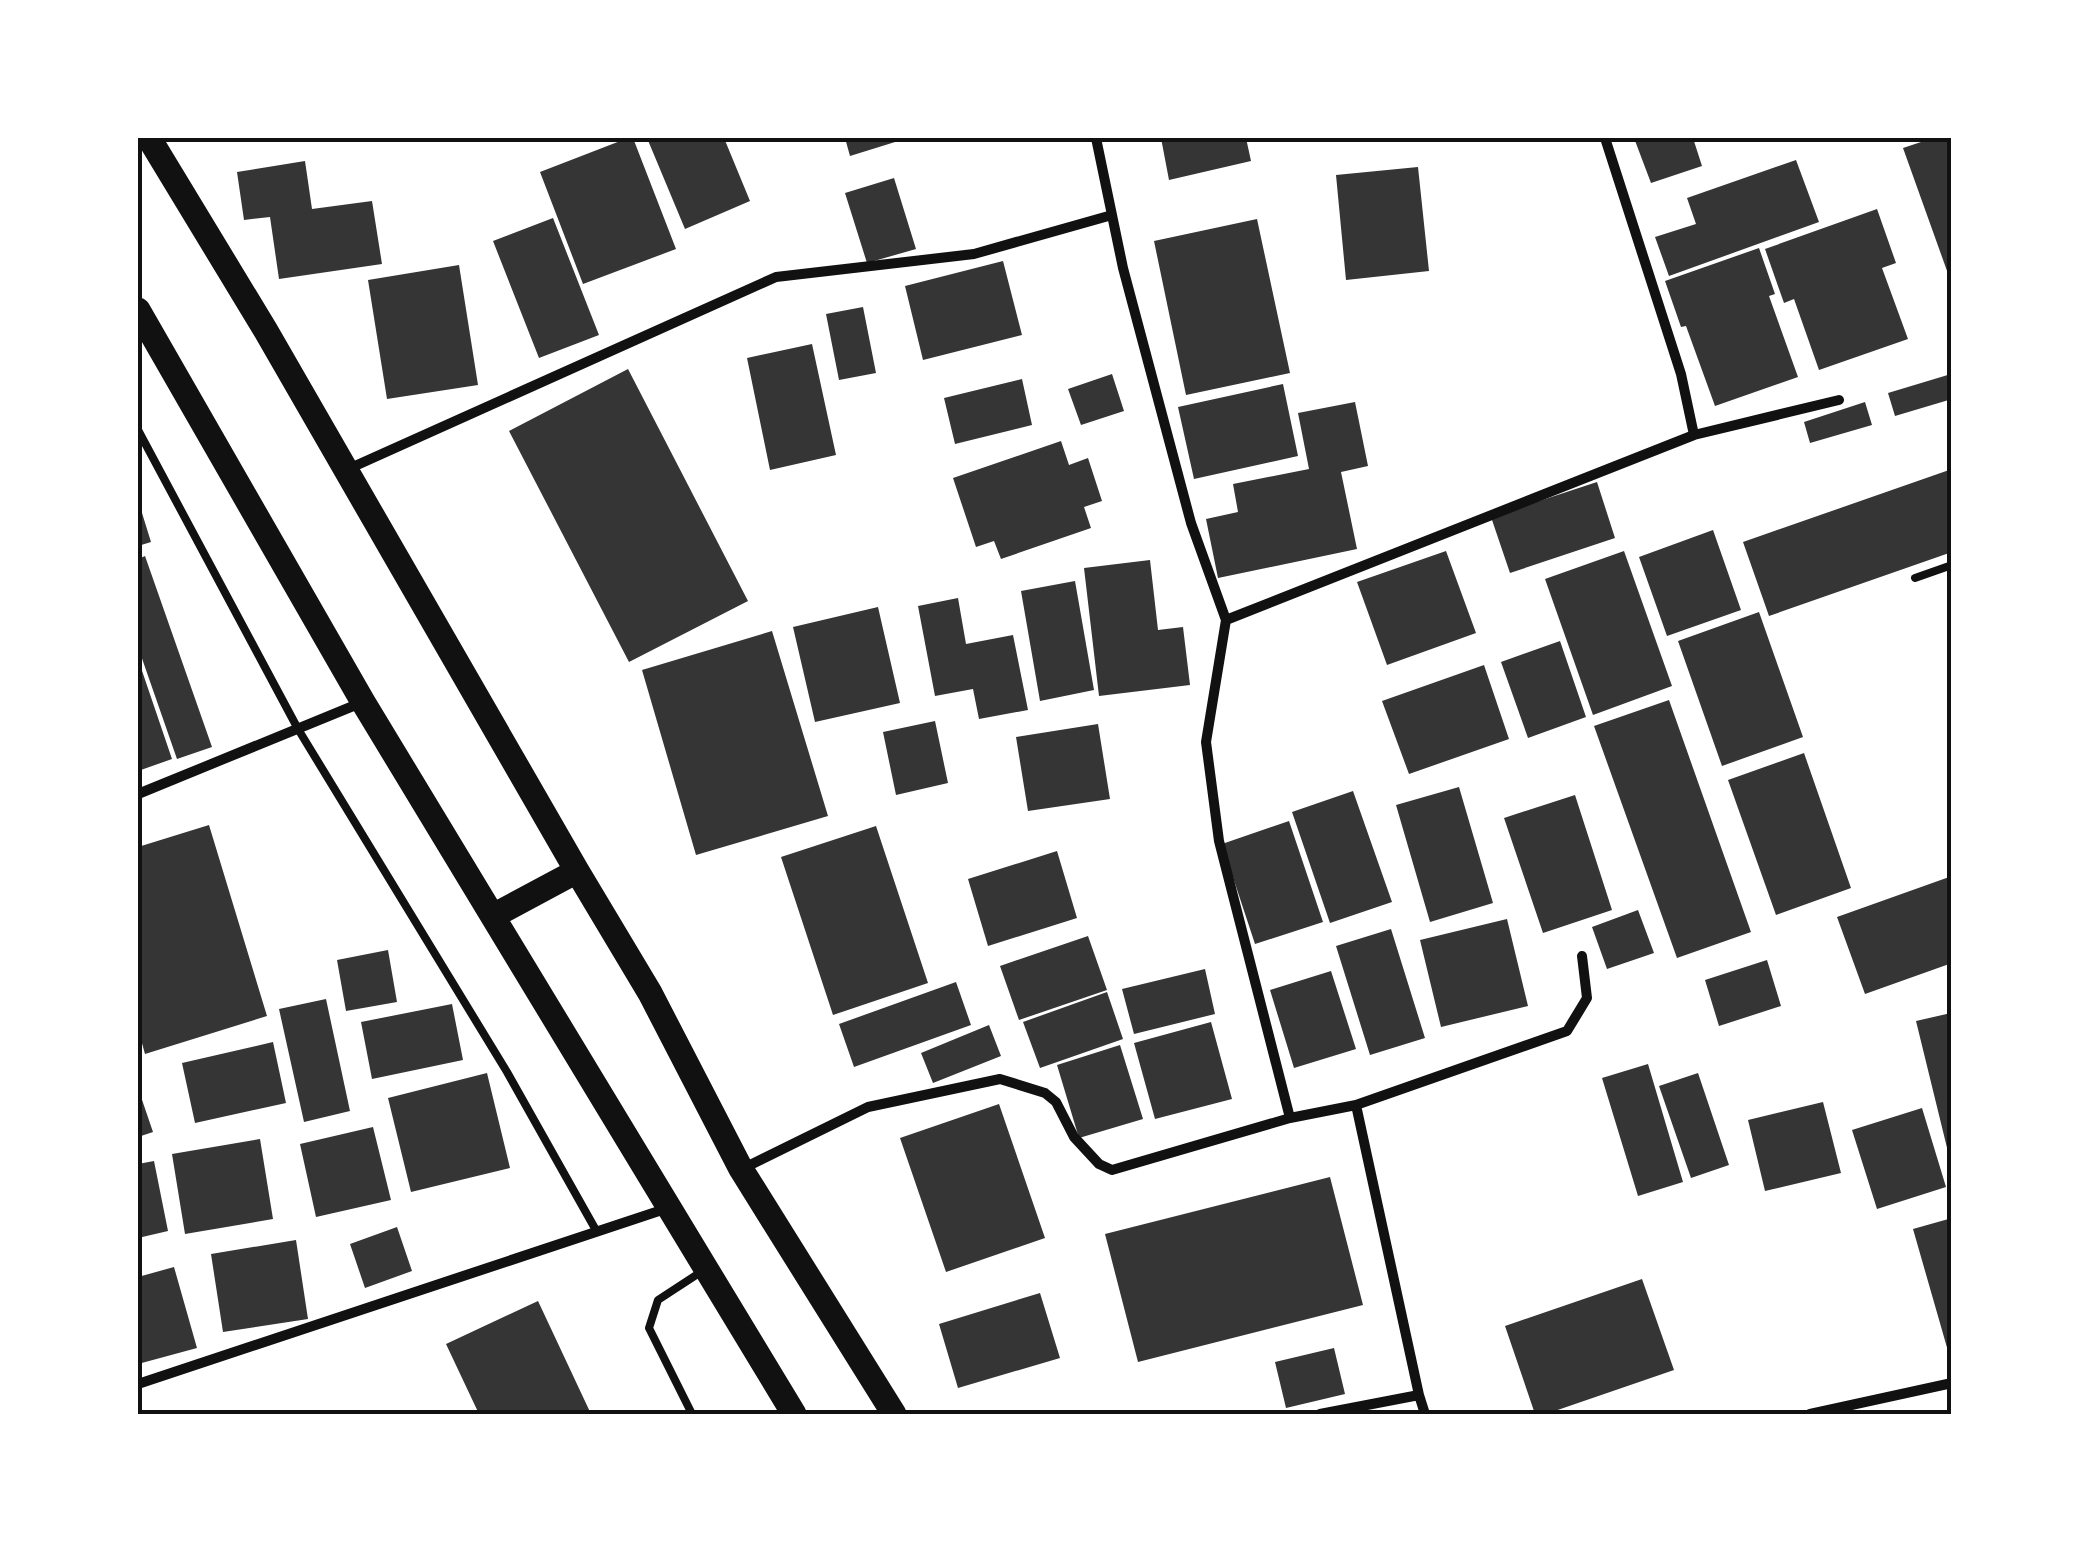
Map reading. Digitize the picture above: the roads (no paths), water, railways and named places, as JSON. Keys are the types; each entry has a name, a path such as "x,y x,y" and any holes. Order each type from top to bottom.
{"main road":[{"path":"149,138 266,331 650,993 741,1169 894,1414"},
{"path":"138,310 363,702 794,1414"},
{"path":"493,916 577,872"}],"street":[{"path":"1096,138 1112,215 1192,523 1226,620 1206,742 1219,842 1290,1118"},
{"path":"1605,138 1681,374 1694,436"},
{"path":"345,471 776,276 974,254 1112,215"},
{"path":"1226,620 1694,436 1838,400"},
{"path":"138,794 363,702"},
{"path":"741,1169 868,1107 1000,1079 1045,1094 1056,1102 1074,1137 1100,1164 1112,1170 1290,1118 1356,1106 1568,1031 1587,998 1582,956"},
{"path":"1356,1106 1425,1414"},
{"path":"138,1384 670,1208"},
{"path":"1810,1414 1952,1383"},
{"path":"1320,1414 1419,1395"}],"lane":[{"path":"138,430 298,728 507,1072 598,1232"},
{"path":"1915,578 1952,564"},
{"path":"692,1414 649,1328 658,1300 706,1268"}]}
